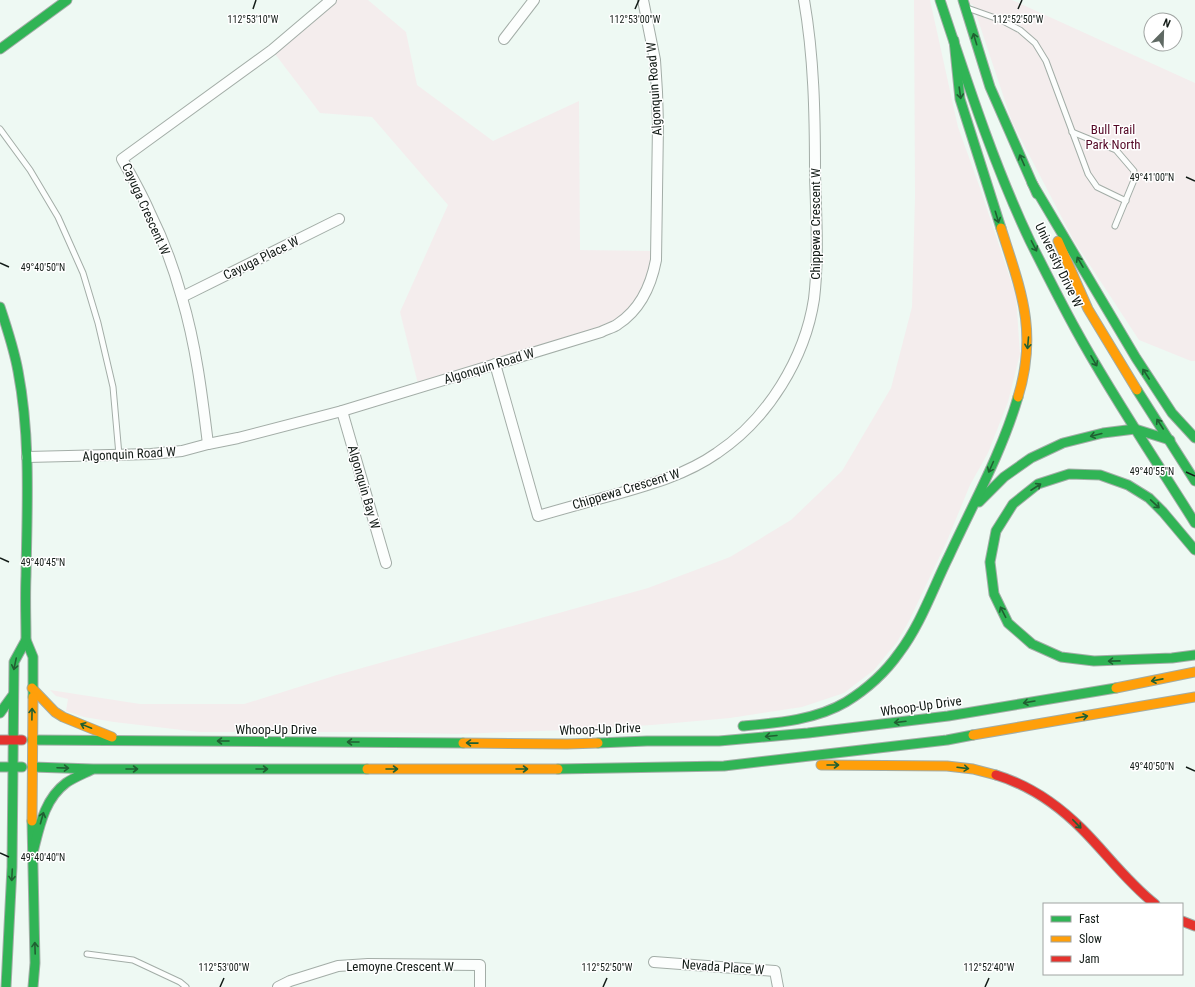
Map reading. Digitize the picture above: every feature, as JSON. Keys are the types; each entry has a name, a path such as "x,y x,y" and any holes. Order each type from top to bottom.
{"main road":[{"path":"0,49 67,0"},
{"name":"University Drive W","path":"940,0 975,106 1003,178 1030,240 1076,330 1135,429 1195,523"},
{"name":"University Drive W","path":"964,4 990,86 1088,309 1195,481"},
{"path":"730,728 789,720 838,706 876,680 896,658 912,633 972,508 1007,430 1019,394 1026,364 1029,335 1022,295 960,98 954,40"},
{"path":"1032,183 1136,358 1172,413 1195,438"},
{"path":"0,307 15,356 24,420 27,457 26,640 33,657 32,856 35,963 33,987"},
{"path":"972,508 1004,477 1031,458 1063,444 1103,433 1135,429 1170,440"},
{"path":"1195,550 1163,512 1148,498 1128,485 1100,475 1068,474 1038,484 1013,504 996,531 990,562 994,594 1008,623 1032,644 1061,657 1094,661 1151,659 1195,655"},
{"path":"6,987 12,867 14,662 26,640"},
{"name":"Whoop-Up Drive","path":"0,740 567,744 647,741 719,741 815,732 948,716 1144,683 1195,672"},
{"path":"32,688 55,712 122,741"},
{"path":"0,713 13,695"},
{"path":"724,766 947,740 1195,697"},
{"path":"567,744 691,732"},
{"path":"1,752 13,752 32,740"},
{"path":"0,767 13,766 93,769 596,769 724,766 936,765 973,769 1005,778 1033,791 1049,801 1073,820 1126,878 1145,897 1154,903"},
{"path":"32,856 45,808 56,792 65,784 93,769"},
{"path":"4,800 12,808"},
{"path":"1183,921 1195,926"}],"street":[{"name":"Cayuga Crescent W","path":"208,444 201,382 192,336 182,297 166,249 151,214 122,159 272,50 331,0"},
{"path":"504,39 534,0"},
{"name":"Algonquin Road W","path":"27,457 120,456 182,451 342,411 601,332 618,325 636,308 643,298 652,280 656,260 658,125 655,60 643,0"},
{"name":"Chippewa Crescent W","path":"495,364 538,516 664,480 690,469 718,453 740,435 762,413 780,389 795,360 806,331 814,299 816,260 815,103 812,56 804,0"},
{"name":"Cayuga Place W","path":"182,297 339,219"},
{"name":"Algonquin Bay W","path":"342,411 386,563"},
{"name":"Nevada Place W","path":"654,962 775,971 778,987"},
{"name":"Lemoyne Crescent W","path":"278,987 290,981 338,966 368,964 480,965 480,987"}],"lane":[{"path":"964,4 1020,30 1035,42 1046,61 1088,174 1097,187 1126,201"},
{"path":"0,129 30,170 58,217 83,273 98,323 113,387 120,456"},
{"path":"1072,132 1116,150 1134,171 1134,180 1115,226"},
{"path":"87,954 132,960 180,982 186,987"}],"green space":[{"path":"331,0 368,0 406,32 417,85 493,141 579,101 580,250 656,251 652,280 618,325 419,388 400,312 448,205 372,117 320,113 272,50"},
{"path":"914,0 930,0 958,127 1016,296 1020,354 1008,402 988,453 970,485 947,541 909,621 897,642 874,670 844,693 802,707 730,718 652,725 567,730 457,734 379,732 199,732 114,722 84,717 66,711 68,699 56,696 50,690 140,704 244,704 337,675 648,588 730,557 791,520 842,471 891,388 912,307 915,197"},
{"name":"Bull Trail Park North","path":"963,0 1012,0 1195,83 1195,361 1191,361 1139,340 1074,241 1012,122 973,5"}],"traffic: fast":[{"path":"0,49 67,0"},
{"path":"940,0 992,152 1030,241 1090,355 1195,523"},
{"path":"963,0 990,87 1037,194"},
{"path":"954,40 960,99 1001,228"},
{"path":"1032,183 1136,358 1172,413 1195,438"},
{"path":"0,307 16,363 25,422 27,448 26,640 33,657 33,697"},
{"path":"1137,390 1195,481"},
{"path":"743,726 796,720 834,708 861,692 894,660 907,642 926,606 1004,438 1018,397"},
{"path":"979,502 1004,477 1031,458 1063,443 1103,433 1135,429 1170,440"},
{"path":"1195,550 1163,512 1149,498 1128,485 1100,475 1069,474 1038,484 1013,504 996,531 990,562 994,594 1008,623 1032,644 1061,657 1094,661 1172,658 1195,655"},
{"path":"6,987 12,867 14,662 26,640"},
{"path":"598,743 719,741 808,733 948,716 1116,688"},
{"path":"0,713 13,695"},
{"path":"558,769 724,766 947,740 973,735"},
{"path":"32,740 463,743"},
{"path":"0,767 22,767"},
{"path":"32,767 93,769 367,769"},
{"path":"32,856 43,816 52,798 66,783 91,770"},
{"path":"32,821 35,963 33,987"}],"traffic: slow":[{"path":"1001,228 1015,272 1027,331 1027,352 1018,397"},
{"path":"1058,241 1088,309 1137,390"},
{"path":"1116,688 1195,672"},
{"path":"32,688 55,712 63,717 112,737"},
{"path":"32,821 33,697"},
{"path":"973,735 1195,697"},
{"path":"463,743 598,743"},
{"path":"821,765 947,766 973,769 996,775"},
{"path":"367,769 558,769"}],"traffic: jam":[{"path":"0,740 22,740"},
{"path":"996,775 1031,790 1053,804 1073,820 1135,887 1154,903"},
{"path":"1183,921 1195,926"}]}
